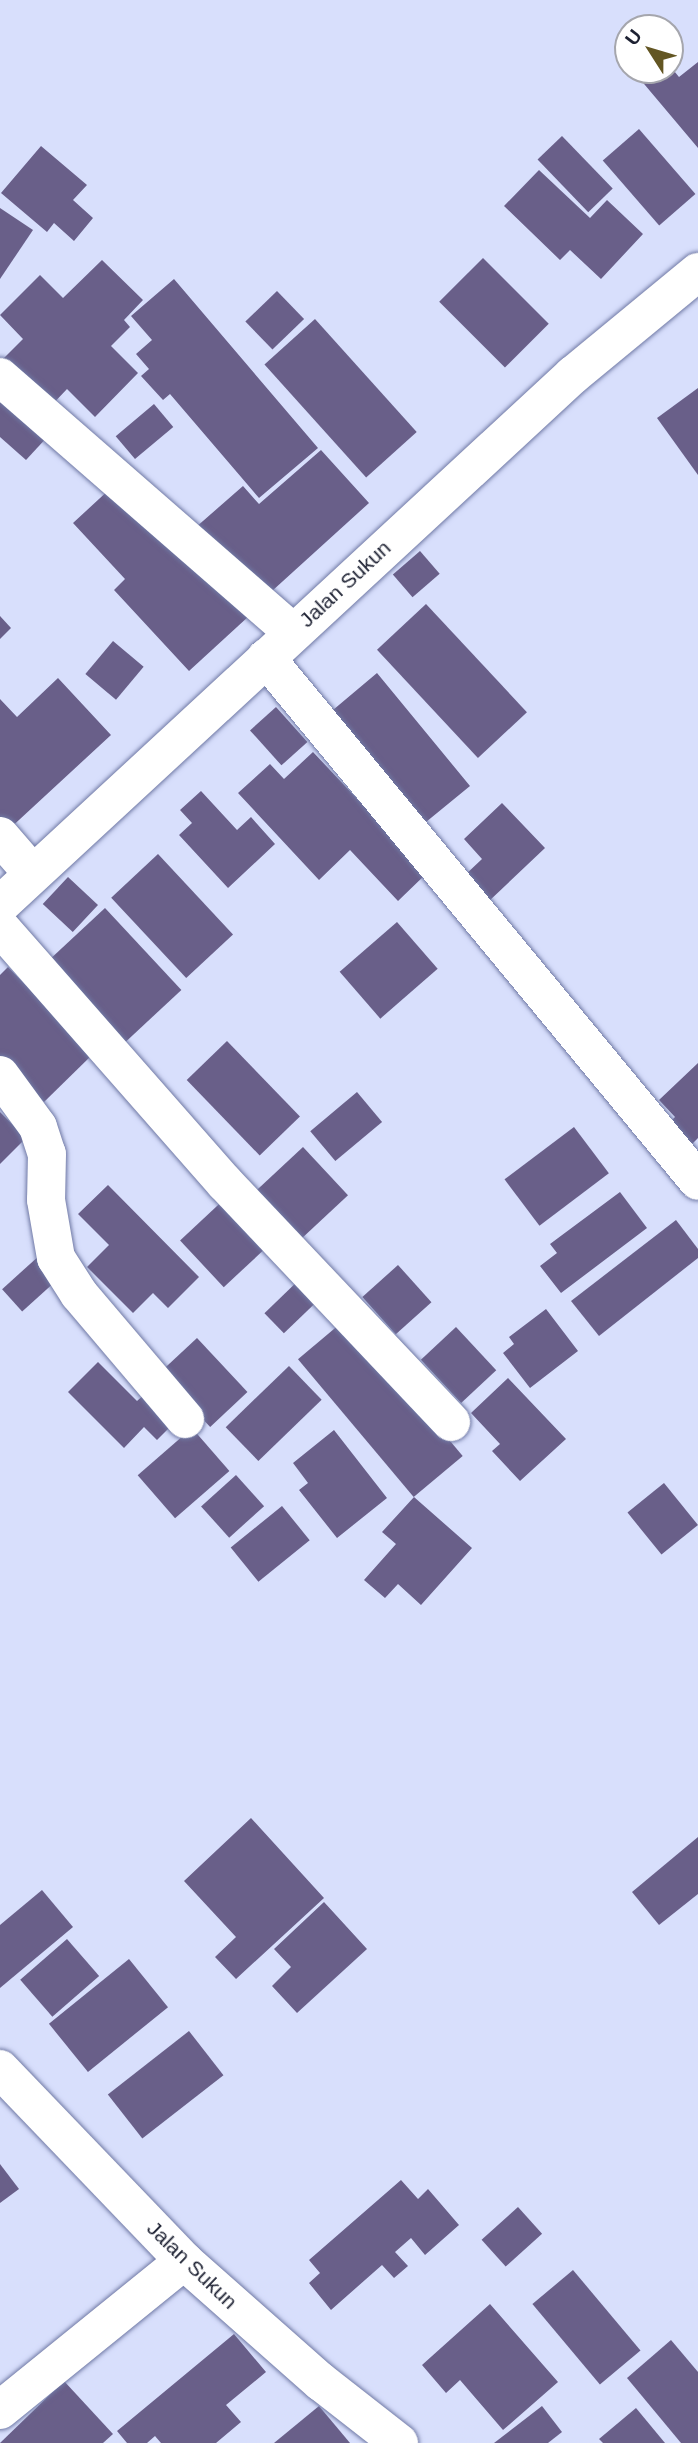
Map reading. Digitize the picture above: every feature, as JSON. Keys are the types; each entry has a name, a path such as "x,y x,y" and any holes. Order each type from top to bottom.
{"street":[{"name":"Jalan Sukun","path":"0,905 573,375 698,272"},
{"path":"0,377 280,645 698,1181"},
{"path":"0,836 32,873"},
{"path":"0,927 225,1183 451,1422"},
{"path":"0,1075 38,1127 47,1154 46,1200 56,1258 79,1294 186,1419"},
{"name":"Jalan Sukun","path":"0,2069 184,2261 321,2382 399,2443"},
{"path":"0,2410 184,2261"}],"building":[{"path":"698,62 698,148 644,84 684,84 684,73"},
{"path":"639,129 695,194 659,225 603,160"},
{"path":"562,136 613,189 588,212 538,160"},
{"path":"41,146 87,185 73,200 93,218 74,241 54,223 47,232 1,193"},
{"path":"539,170 590,218 607,200 643,234 601,279 570,250 560,260 504,206"},
{"path":"0,208 33,230 0,279"},
{"path":"483,258 549,324 505,368 439,302"},
{"path":"102,260 143,300 124,320 130,327 111,346 138,373 95,417 67,389 49,408 1,361 23,339 0,315 40,275 63,298"},
{"path":"174,279 318,448 259,498 170,394 163,400 141,376 149,369 136,354 152,340 131,316"},
{"path":"277,291 304,319 272,350 245,322"},
{"path":"315,319 417,432 366,477 264,365"},
{"path":"0,388 50,434 26,460 0,437"},
{"path":"698,388 698,475 657,418"},
{"path":"154,404 173,427 135,459 116,436"},
{"path":"321,450 369,503 261,601 195,528 243,486 259,504"},
{"path":"112,487 249,616 189,671 114,590 125,579 73,523"},
{"path":"420,551 440,574 413,597 393,575"},
{"path":"426,604 527,712 478,758 377,650"},
{"path":"0,616 11,628 0,639"},
{"path":"113,641 144,667 116,700 85,674"},
{"path":"377,673 470,786 426,822 381,768 372,776 333,710"},
{"path":"58,678 111,735 6,832 0,826 0,699 17,717"},
{"path":"276,707 307,742 281,765 250,730"},
{"path":"313,752 427,873 398,901 350,850 319,880 238,793 270,764 284,779"},
{"path":"201,791 237,830 251,817 275,844 228,888 179,835 192,823 180,810"},
{"path":"502,803 545,848 488,902 464,876 482,859 464,839"},
{"path":"158,854 233,934 186,978 111,898"},
{"path":"68,877 98,905 73,932 43,904"},
{"path":"105,908 181,990 121,1047 44,965"},
{"path":"397,922 438,969 380,1019 340,972"},
{"path":"8,967 93,1054 44,1102 0,1056 0,975"},
{"path":"227,1041 300,1117 260,1155 187,1080"},
{"path":"698,1063 698,1138 687,1149 665,1127 675,1117 659,1100"},
{"path":"357,1092 382,1122 335,1161 310,1131"},
{"path":"0,1112 26,1138 0,1164"},
{"path":"574,1127 609,1173 539,1226 505,1179"},
{"path":"303,1147 348,1195 300,1240 255,1192"},
{"path":"108,1185 199,1277 168,1308 153,1293 133,1313 87,1267 109,1245 78,1214"},
{"path":"232,1192 276,1239 224,1287 180,1240"},
{"path":"620,1192 647,1228 561,1293 540,1266 557,1253 550,1244"},
{"path":"676,1220 698,1249 698,1258 599,1336 571,1301"},
{"path":"40,1255 60,1277 22,1311 2,1289"},
{"path":"398,1265 431,1302 396,1334 362,1297"},
{"path":"304,1275 323,1295 284,1333 264,1313"},
{"path":"546,1309 578,1351 530,1388 503,1353 514,1344 509,1337"},
{"path":"347,1318 463,1456 414,1497 298,1359"},
{"path":"456,1327 496,1370 461,1403 421,1360"},
{"path":"197,1338 247,1392 210,1427 160,1373"},
{"path":"98,1362 137,1401 146,1393 175,1422 157,1440 144,1427 124,1448 68,1392"},
{"path":"289,1366 322,1400 258,1461 226,1427"},
{"path":"508,1378 566,1439 520,1481 492,1451 500,1444 471,1413"},
{"path":"192,1428 229,1471 175,1518 138,1475"},
{"path":"334,1430 387,1498 337,1538 299,1490 308,1483 293,1463"},
{"path":"236,1475 264,1506 229,1538 201,1506"},
{"path":"664,1483 698,1525 661,1555 627,1513"},
{"path":"414,1497 472,1548 421,1605 398,1584 385,1598 364,1580 396,1544 382,1532"},
{"path":"282,1506 310,1540 258,1582 231,1548"},
{"path":"251,1818 324,1898 236,1979 215,1957 236,1937 184,1881"},
{"path":"698,1837 698,1894 659,1925 632,1892"},
{"path":"42,1890 73,1927 0,1988 0,1925"},
{"path":"324,1902 367,1949 297,2013 272,1986 291,1967 274,1949"},
{"path":"67,1939 99,1976 52,2017 20,1980"},
{"path":"129,1959 168,2007 88,2072 49,2024"},
{"path":"189,2031 223,2075 142,2139 108,2094"},
{"path":"0,2164 19,2189 0,2203"},
{"path":"401,2180 418,2199 428,2189 459,2225 425,2255 411,2238 395,2252 408,2266 394,2278 382,2265 331,2310 309,2283 320,2273 309,2260"},
{"path":"518,2207 542,2234 506,2267 482,2240"},
{"path":"573,2270 640,2350 600,2385 532,2304"},
{"path":"490,2304 558,2382 503,2430 460,2380 446,2393 422,2365"},
{"path":"234,2334 266,2372 226,2405 241,2422 216,2443 161,2443 155,2436 147,2443 127,2443 117,2431"},
{"path":"671,2340 698,2372 698,2443 681,2443 627,2378"},
{"path":"64,2381 113,2434 103,2443 0,2443"},
{"path":"319,2406 350,2443 274,2443"},
{"path":"542,2406 562,2432 548,2443 494,2443"},
{"path":"636,2408 665,2443 603,2443 599,2439"}]}
